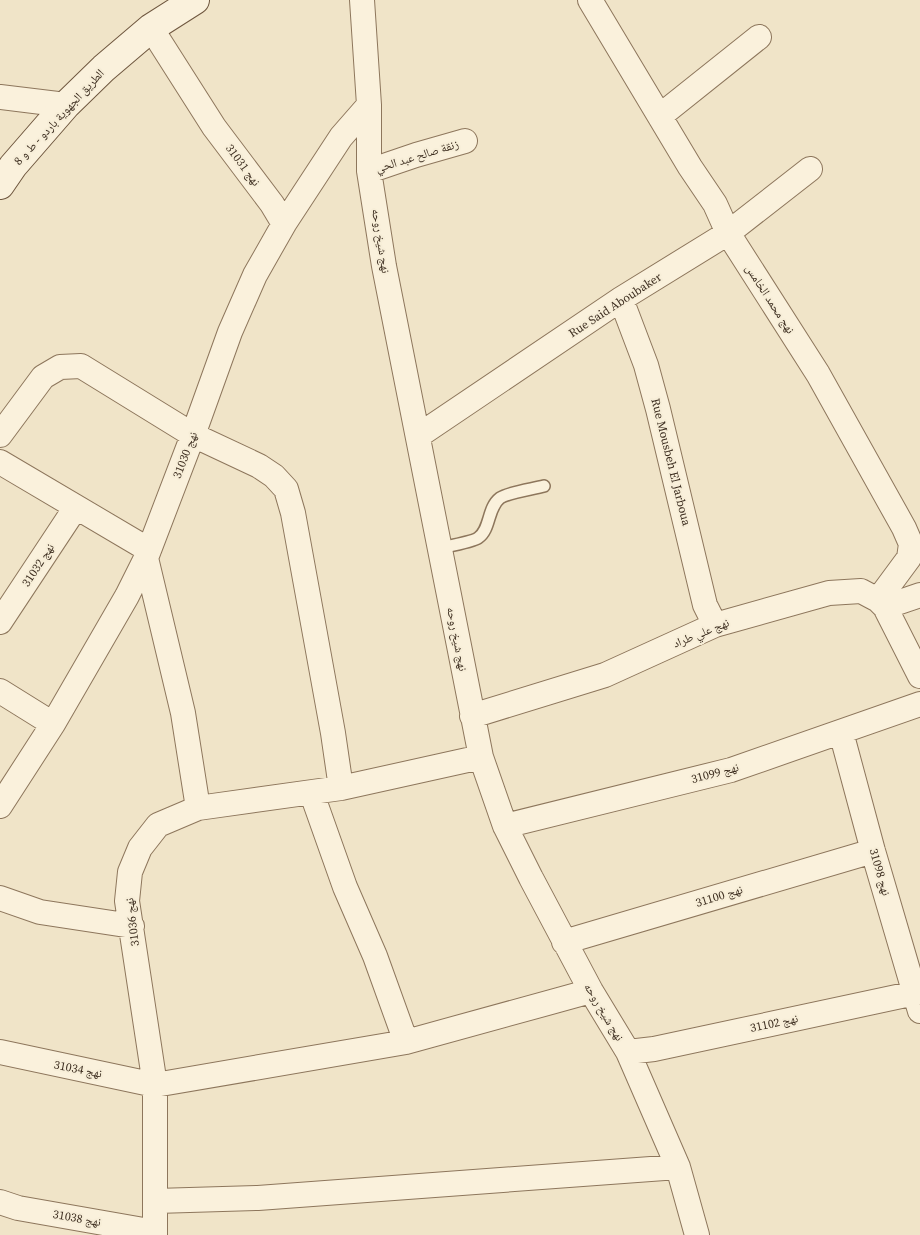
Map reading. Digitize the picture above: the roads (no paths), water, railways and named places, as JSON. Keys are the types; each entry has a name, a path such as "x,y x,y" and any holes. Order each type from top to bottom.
{"main road":[{"name":"الطريق الجهوية باردو - ط و 8","path":"4,171 104,68 151,28 195,0"}],"street":[{"name":"نهج شيخ روحه","path":"362,0 370,106 370,171 384,266 481,757 506,826 564,942 628,1052 678,1167 697,1235"},
{"name":"نهج محمد الخامس","path":"590,0 690,167 715,204 728,233 818,374 904,528 911,544 909,558 882,604"},
{"name":"نهج 31031","path":"151,28 214,127 272,204 284,224"},
{"path":"660,116 759,37"},
{"path":"0,97 66,105"},
{"name":"نهج 31030","path":"0,806 53,724 127,596 147,554 234,324 255,275 284,224 342,137 370,106"},
{"name":"زنقة صالح عبد الحي","path":"370,171 416,154 465,141"},
{"name":"Rue Said Aboubaker","path":"418,436 621,300 728,233 810,169"},
{"name":"Rue Mousbeh El Jarboua","path":"621,300 646,365 705,605 715,625"},
{"path":"0,435 43,376 60,367 81,366 193,435 259,466 274,476 286,490 295,522 334,732 341,788"},
{"path":"0,462 76,507 147,554 183,713 198,808"},
{"name":"نهج 31032","path":"0,622 76,507"},
{"name":"نهج علي طراد","path":"472,716 605,675 715,625 829,593 861,591 882,604"},
{"path":"920,595 882,604 920,676"},
{"path":"0,691 53,724"},
{"name":"نهج 31099","path":"506,826 731,770 920,704"},
{"name":"نهج 31098","path":"841,732 873,851 919,999"},
{"name":"نهج 31036","path":"155,1233 155,1085 127,901 130,872 140,848 158,825 198,808 312,794 481,757"},
{"path":"312,794 345,887 375,956 406,1042"},
{"name":"نهج 31100","path":"564,942 873,851"},
{"path":"0,898 40,912 132,926"},
{"path":"155,1085 406,1042 591,991"},
{"name":"نهج 31102","path":"628,1052 654,1049 919,999"},
{"name":"نهج 31034","path":"0,1052 155,1085"},
{"path":"156,1201 258,1198 678,1167"},
{"name":"نهج 31038","path":"0,1202 18,1208 155,1233"}],"lane":[{"path":"440,548 478,538 486,528 496,501 502,496 544,486"}]}
